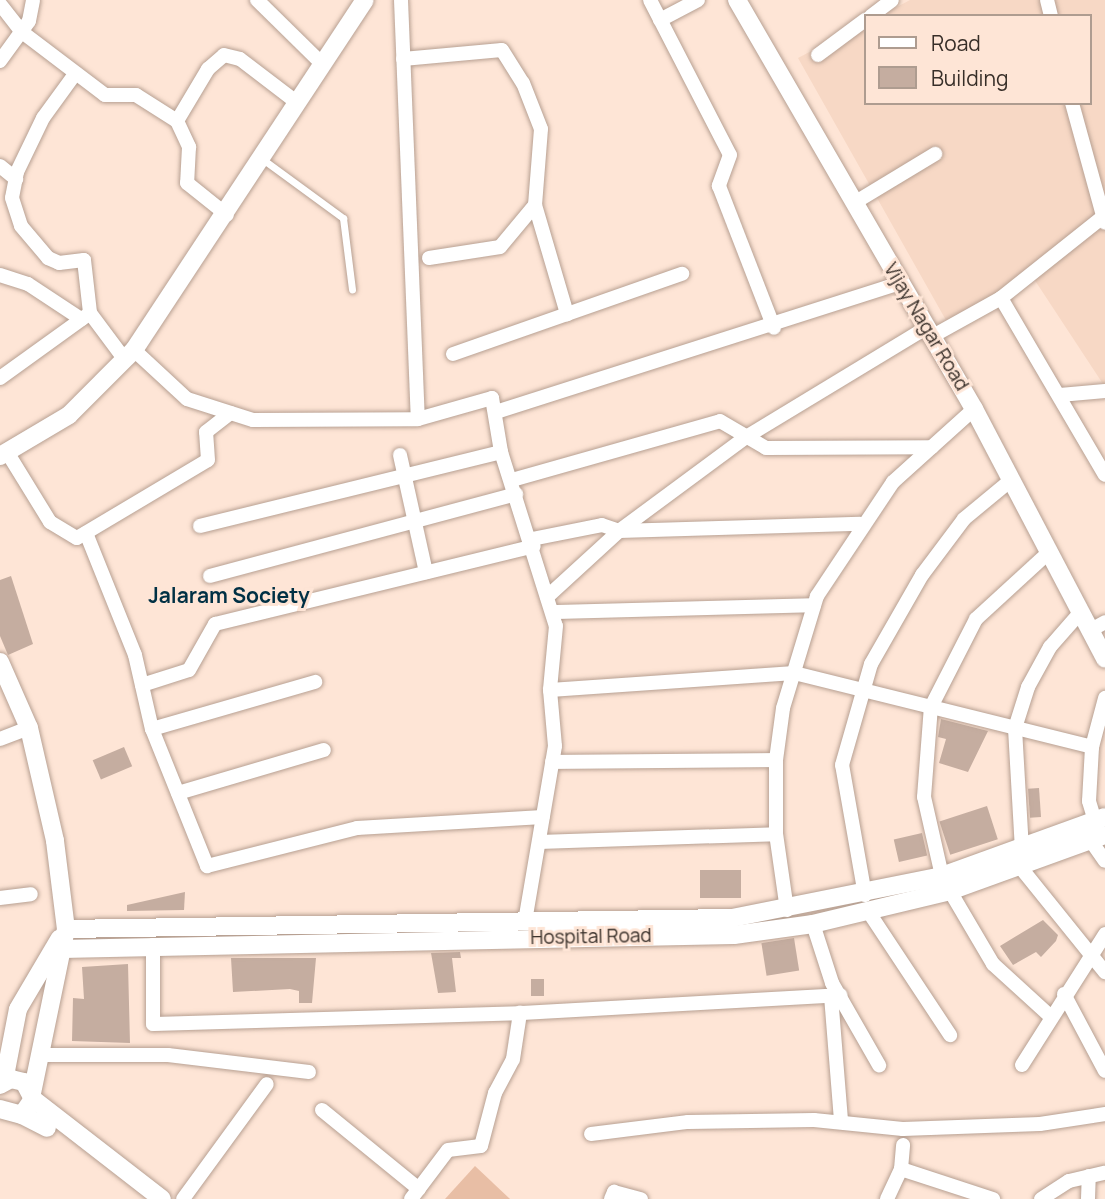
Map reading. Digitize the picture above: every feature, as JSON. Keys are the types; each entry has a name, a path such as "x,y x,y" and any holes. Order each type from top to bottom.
{"street":[{"path":"0,61 22,32 33,0"},
{"path":"257,0 320,62"},
{"path":"230,413 206,432 208,460 77,538 50,522 3,454 69,415 129,355 227,215 320,62 365,0"},
{"path":"401,0 418,419"},
{"path":"650,0 730,155 719,186 774,328"},
{"path":"660,20 698,0"},
{"name":"Vijay Nagar Road","path":"737,0 974,408 1079,614 1097,627 1105,659"},
{"path":"874,14 892,0"},
{"path":"0,4 22,32 105,95 136,95 177,121 189,147 187,183 227,215"},
{"path":"818,55 864,21"},
{"path":"403,59 502,50 534,104 541,129 535,205 567,314"},
{"path":"177,121 208,69 224,55 240,59 295,101"},
{"path":"75,74 43,118 16,179 12,198 22,226 48,258 59,263 84,260 86,316"},
{"path":"547,597 620,531 746,437 929,332 1001,298 1104,220 1073,105"},
{"path":"854,203 935,155"},
{"path":"0,166 16,179"},
{"path":"429,258 500,247 535,205"},
{"path":"453,354 682,274"},
{"path":"0,275 28,284 86,316 129,355 187,400 253,420 325,423 418,419 492,398 500,452 512,480 547,597 554,612 550,690 552,762 525,922"},
{"path":"496,412 774,328 900,284"},
{"path":"1001,298 1105,475"},
{"path":"0,378 86,316"},
{"path":"1060,395 1105,391"},
{"path":"787,910 776,834 776,760 794,673 814,605 860,524 893,482 974,408"},
{"path":"512,480 720,421 766,449 932,447"},
{"path":"200,526 500,452"},
{"path":"400,455 412,521 426,572"},
{"path":"950,1035 867,903 842,765 866,691 871,664 922,575 964,519 1011,480"},
{"path":"211,576 516,494"},
{"path":"142,685 189,670 215,624 602,525 620,531 860,524"},
{"path":"86,533 142,685 152,729 207,866 357,828 543,817"},
{"path":"1049,552 1015,578 976,618 931,707 924,797 946,883 993,964 1050,1016"},
{"path":"554,612 814,605"},
{"path":"1022,850 1015,728 1028,687 1050,647 1079,614"},
{"path":"0,662 29,727 55,841 66,929 43,1055 32,1096 8,1115 143,1199"},
{"path":"550,690 794,673 1092,747"},
{"path":"152,729 315,682"},
{"path":"1105,698 1092,747 1088,801 1099,829 1105,861"},
{"path":"0,739 29,727"},
{"path":"177,793 324,750"},
{"path":"552,762 776,760"},
{"name":"Hospital Road","path":"946,883 1022,850 1099,829"},
{"name":"Hospital Road","path":"62,949 153,945 734,935 813,924 867,903 1021,868 1099,829"},
{"path":"539,842 776,834"},
{"path":"1021,868 1088,957 1105,972"},
{"path":"0,898 31,894"},
{"name":"Hospital Road","path":"66,929 732,918 867,903"},
{"path":"813,924 836,995 879,1065"},
{"path":"66,929 18,1009 5,1056 2,1083 24,1082 32,1096 162,1199"},
{"path":"1022,1065 1050,1016 1105,933"},
{"path":"153,945 153,1024 520,1013 836,995"},
{"path":"1064,994 1104,1063"},
{"path":"836,995 841,1121"},
{"path":"322,1110 415,1194 448,1150 481,1146 495,1093 513,1059 520,1013"},
{"path":"43,1055 167,1055 309,1072"},
{"path":"183,1199 267,1084"},
{"path":"591,1134 688,1122 841,1121 917,1128 1040,1124 1105,1114"},
{"path":"887,1199 901,1169 903,1144"},
{"path":"901,1169 993,1199"},
{"path":"1041,1199 1069,1181 1105,1173"},
{"path":"1088,1199 1089,1176"},
{"path":"611,1199 614,1192 641,1199"}],"lane":[{"path":"261,158 343,218 352,289"}],"shaded area":[{"path":"910,0 1105,0 1105,387 1034,279 947,322 798,58 864,24 864,105 1091,105 1091,14 884,14"},
{"path":"475,1166 510,1199 445,1199"}],"building":[{"path":"11,576 33,644 8,655 0,636 0,580"},
{"path":"941,719 988,731 968,772 939,763 946,739 938,737"},
{"path":"124,747 132,766 101,780 93,760"},
{"path":"1039,788 1041,817 1030,818 1028,789"},
{"path":"987,806 998,839 950,855 939,821"},
{"path":"922,833 927,855 899,862 894,840"},
{"path":"700,870 741,870 741,898 700,898"},
{"path":"185,892 184,910 127,911 127,905"},
{"path":"1043,920 1058,935 1056,941 1041,957 1036,952 1013,965 1000,946"},
{"path":"794,938 799,971 767,976 761,943"},
{"path":"460,952 461,958 452,958 456,992 438,993 431,953"},
{"path":"231,958 316,958 312,1003 299,1003 299,991 290,989 233,992"},
{"path":"128,964 130,1043 72,1041 73,998 84,999 82,967"},
{"path":"531,979 544,979 544,996 531,996"}],"district":[{"name":"Jalaram Society","path":"229,595"}]}
